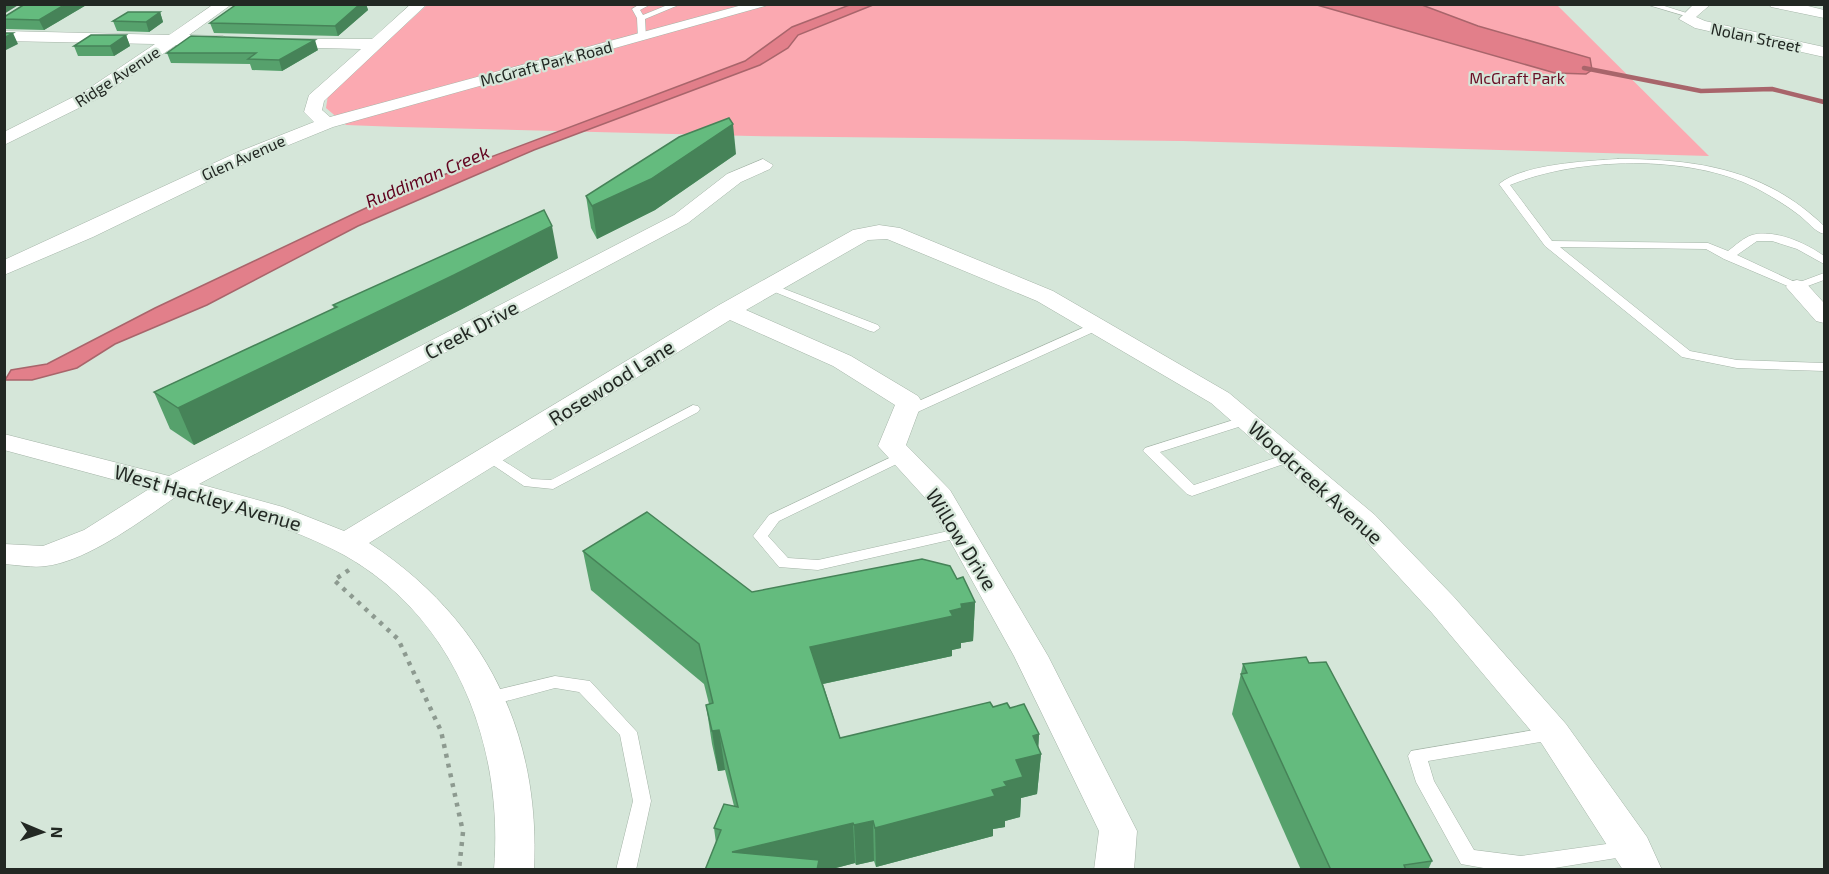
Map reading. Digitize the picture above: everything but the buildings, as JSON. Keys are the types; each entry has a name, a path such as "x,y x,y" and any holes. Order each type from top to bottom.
{"street":[{"name":"Ridge Avenue","path":"4,140 91,95 225,4"},
{"path":"327,123 313,112 315,99 420,4"},
{"name":"McGraft Park Road","path":"327,123 765,4"},
{"path":"1688,17 1704,4"},
{"path":"1776,4 1824,14"},
{"name":"Nolan Street","path":"1688,17 1824,52"},
{"path":"4,36 236,41"},
{"path":"259,42 374,44"},
{"name":"Glen Avenue","path":"4,268 70,242 269,144 327,123"},
{"name":"Creek Drive","path":"4,554 46,556 95,537 173,486 681,219 734,178 763,165"},
{"name":"Rosewood Lane","path":"358,550 488,457 727,310 861,235 879,231"},
{"name":"Woodcreek Avenue","path":"879,231 892,232 1045,296 1220,398 1365,522 1443,605 1554,734 1638,859"},
{"path":"1797,287 1824,316"},
{"path":"727,310 842,361 909,402 892,446 902,456"},
{"name":"West Hackley Avenue","path":"4,442 269,510 358,550 398,576 445,625 463,650 501,730 512,791 514,870"},
{"name":"Willow Drive","path":"902,456 940,496 1031,656 1118,831 1114,870"}],"lane":[{"path":"642,38 641,18 636,9 648,4"},
{"path":"641,18 678,4"},
{"path":"1648,4 1688,17"},
{"path":"1824,231 1809,215 1735,175 1693,165 1606,162 1558,167 1519,176 1504,184 1549,244 1686,354 1737,364 1824,367"},
{"path":"1728,257 1752,238 1761,237 1805,249 1824,261"},
{"path":"1549,244 1708,246 1797,287 1824,276"},
{"path":"769,286 874,328"},
{"path":"906,412 1096,326"},
{"path":"488,457 529,483 553,485 693,409"},
{"path":"1246,420 1150,451 1192,491 1290,457"},
{"path":"902,456 774,518 759,536 783,563 818,565 962,533"},
{"path":"488,699 555,682 584,686 628,732 642,801 626,870"},
{"path":"1554,734 1417,756 1425,782 1468,858 1521,864 1638,859"}],"path":[{"path":"358,550 334,580 398,639 441,731 463,832 459,870"}],"green space":[{"name":"McGraft Park","path":"1556,4 1709,156 1183,141 751,136 399,127 346,125 326,108 328,95 427,5"}],"shaded area":[{"path":"852,4 873,5 798,35 788,48 760,65 534,150 358,226 207,305 115,344 77,368 32,380 5,380 11,370 47,364 155,308 406,189 745,61 792,27"},
{"path":"1317,5 1422,5 1478,26 1590,58 1592,70 1586,74 1555,73"}],"waterway":[{"path":"1584,68 1701,91 1772,89 1824,102"}],"water label":[{"name":"Ruddiman Creek","path":"427,176"}]}
